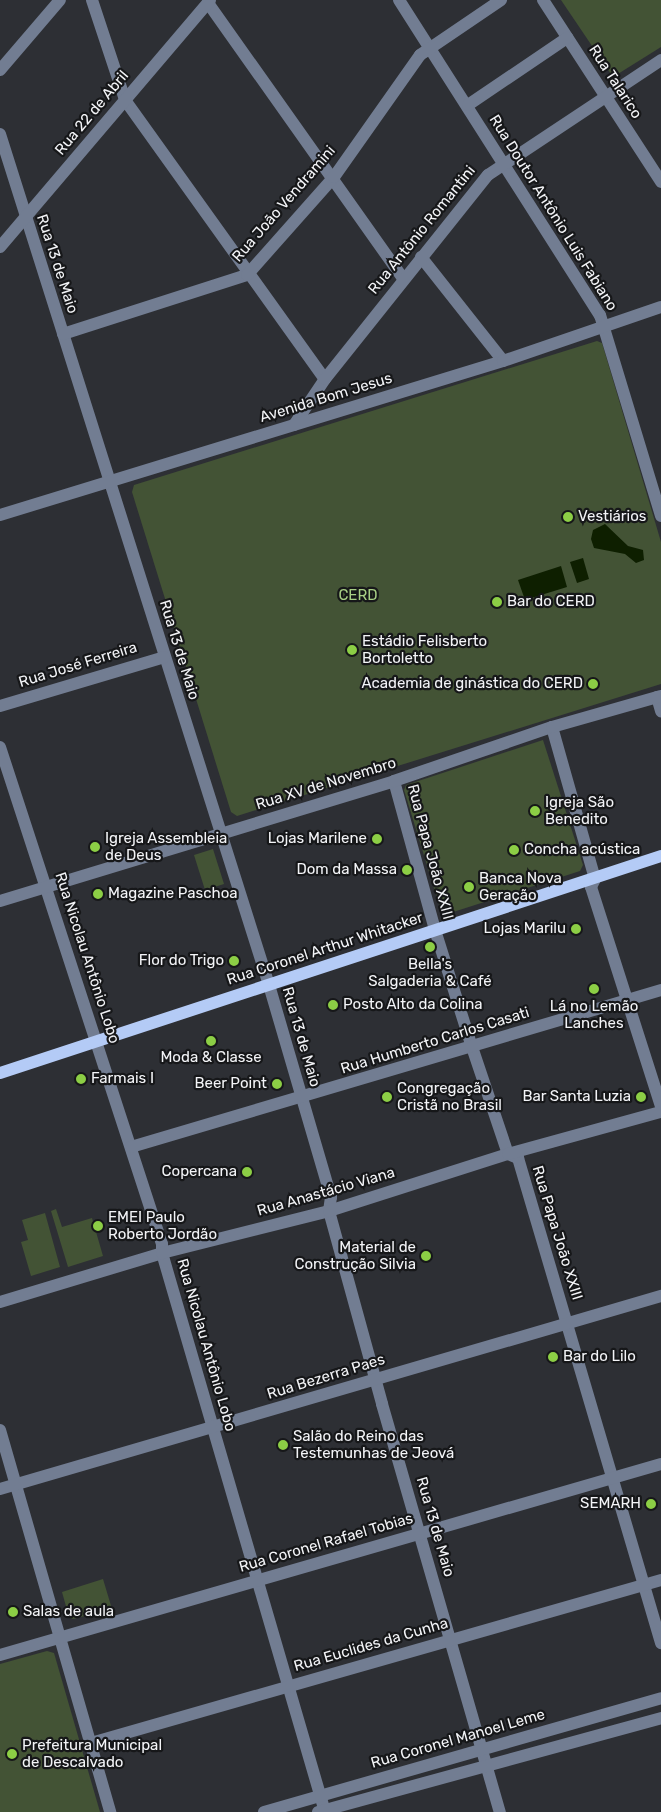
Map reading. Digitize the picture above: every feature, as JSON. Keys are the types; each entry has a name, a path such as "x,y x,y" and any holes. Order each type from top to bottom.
{"main road":[{"name":"Rua Coronel Arthur Whitacker","path":"0,1073 661,856"}],"street":[{"path":"0,70 60,0"},
{"path":"92,0 125,100 247,275 325,378"},
{"name":"Rua Doutor Antônio Luis Fabiano","path":"399,0 468,105 600,315 655,475 661,516"},
{"name":"Rua João Vendramini","path":"63,334 247,275 334,177 420,55 501,0"},
{"name":"Rua Talarico","path":"542,0 661,182"},
{"path":"209,1 403,278"},
{"name":"Rua 22 de Abril","path":"0,247 209,1"},
{"path":"468,105 567,38"},
{"name":"Rua Antônio Romantini","path":"294,425 325,378 403,278 488,175 504,162 661,60"},
{"name":"Rua 13 de Maio","path":"0,134 219,834 269,985 331,1197 329,1211 375,1380 500,1812"},
{"path":"421,257 503,361"},
{"name":"Avenida Bom Jesus","path":"0,515 503,361 661,307"},
{"name":"Rua José Ferreira","path":"0,706 164,656"},
{"path":"659,697 661,711"},
{"name":"Rua XV de Novembro","path":"0,901 394,781 552,727 659,697"},
{"path":"552,727 595,879 591,887 661,1107"},
{"name":"Rua Nicolau Antônio Lobo","path":"0,747 132,1147 162,1244 162,1253 323,1811"},
{"name":"Rua Papa João XXIII","path":"394,781 434,930 472,1047 508,1154 518,1158 661,1643"},
{"name":"Rua Humberto Carlos Casati","path":"132,1147 661,990"},
{"name":"Rua Anastácio Viana","path":"0,1302 162,1253 329,1211 508,1154 661,1112"},
{"name":"Rua Bezerra Paes","path":"0,1489 661,1296"},
{"path":"0,1430 110,1812"},
{"name":"Rua Coronel Rafael Tobias","path":"0,1655 420,1532 661,1464"},
{"name":"Rua Euclides da Cunha","path":"91,1743 661,1580"},
{"name":"Rua Coronel Manoel Leme","path":"264,1812 661,1698"},
{"path":"323,1811 661,1718"}],"green space":[{"path":"561,0 661,0 661,47 613,77"},
{"name":"CERD","path":"597,341 602,343 661,542 661,684 237,816 231,812 132,492 134,485"},
{"path":"543,740 583,865 580,871 447,914 441,911 404,790 406,785"},
{"path":"213,849 224,884 205,890 194,855"},
{"path":"56,1209 62,1227 92,1218 103,1256 68,1267 51,1211"},
{"path":"45,1213 60,1267 31,1276 21,1242 28,1240 22,1220"},
{"path":"103,1579 112,1609 73,1619 69,1617 62,1592"},
{"path":"47,1651 54,1653 100,1812 0,1812 0,1664"}],"shaded area":[{"path":"605,524 628,546 643,550 644,560 636,563 625,554 594,548 591,539 593,530"},
{"path":"583,558 589,579 577,583 570,562"},
{"path":"561,566 567,587 525,600 518,580"}],"place":[{"name":"Vestiários","path":"568,517"},
{"name":"Bar do CERD","path":"497,602"},
{"name":"Estádio Felisberto Bortoletto","path":"352,650"},
{"name":"Academia de ginástica do CERD","path":"593,684"},
{"name":"Igreja São Benedito","path":"535,811"},
{"name":"Lojas Marilene","path":"377,839"},
{"name":"Igreja Assembleia de Deus","path":"95,847"},
{"name":"Concha acústica","path":"514,850"},
{"name":"Dom da Massa","path":"407,870"},
{"name":"Banca Nova Geração","path":"469,887"},
{"name":"Magazine Paschoa","path":"98,894"},
{"name":"Lojas Marilu","path":"576,929"},
{"name":"Bella's Salgaderia & Café","path":"430,947"},
{"name":"Flor do Trigo","path":"234,961"},
{"name":"Lá no Lemão Lanches","path":"594,989"},
{"name":"Posto Alto da Colina","path":"333,1005"},
{"name":"Moda & Classe","path":"211,1041"},
{"name":"Farmais I","path":"81,1079"},
{"name":"Beer Point","path":"277,1084"},
{"name":"Congregação Cristã no Brasil","path":"387,1097"},
{"name":"Bar Santa Luzia","path":"641,1097"},
{"name":"Copercana","path":"247,1172"},
{"name":"EMEI Paulo Roberto Jordão","path":"98,1226"},
{"name":"Material de Construção Silvia","path":"426,1256"},
{"name":"Bar do Lilo","path":"553,1357"},
{"name":"Salão do Reino das Testemunhas de Jeová","path":"283,1445"},
{"name":"SEMARH","path":"651,1504"},
{"name":"Salas de aula","path":"13,1612"},
{"name":"Prefeitura Municipal de Descalvado","path":"12,1754"}]}
